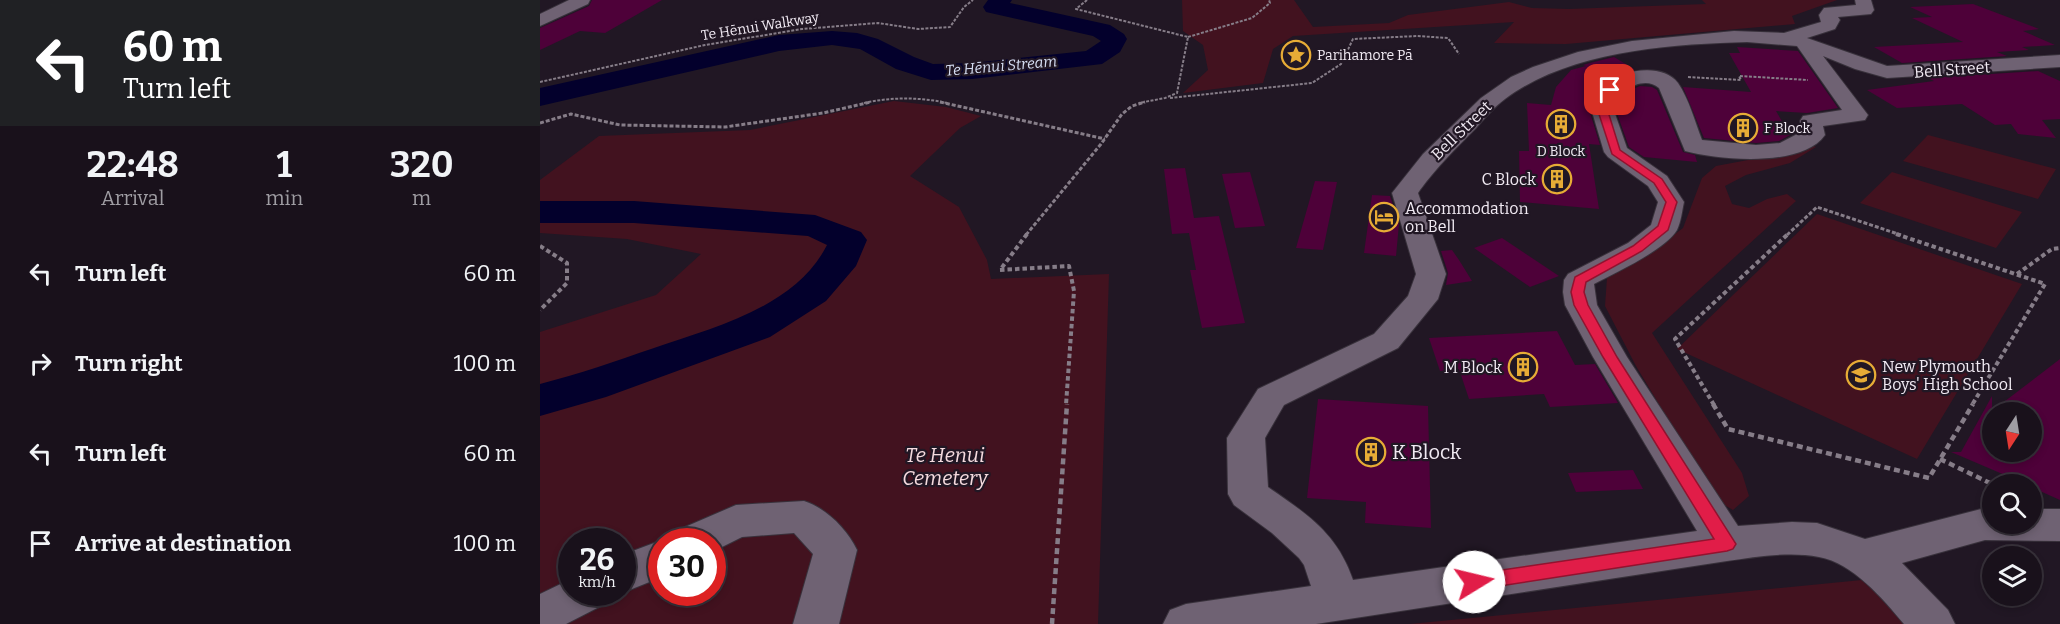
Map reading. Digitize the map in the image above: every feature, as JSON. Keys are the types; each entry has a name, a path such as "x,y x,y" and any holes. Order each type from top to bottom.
{"street":[{"path":"540,21 582,0"},
{"path":"1798,41 1829,25 1832,20 1828,15 1830,12 1865,10 1863,0"},
{"name":"Bell Street","path":"1337,602 1332,579 1319,552 1282,517 1248,494 1246,438 1271,397 1335,368 1386,341 1423,299 1431,274 1405,193 1428,162 1497,96 1524,78 1553,66 1606,52 1655,44 1747,35 1798,41 1829,50 1859,65 1887,72 2060,61"},
{"path":"1727,544 1610,357 1581,305 1578,292 1579,280 1638,249 1664,228 1671,202 1658,181 1616,152 1601,105 1610,90 1637,78 1654,77 1666,82 1669,86 1693,146 1756,152 1785,150 1813,135 1811,121 1857,115 1806,46 1798,41"},
{"path":"722,528 736,521 804,517 836,550 816,624"},
{"path":"1863,557 1985,524 2060,525"},
{"path":"1186,624 1727,544 1784,539 1827,541 1863,557 1906,593 1932,624"},
{"path":"540,615 558,606"}],"path":[{"name":"Te Hēnui Walkway","path":"540,82 705,45 802,29 878,23 918,29 950,27 955,22 960,9 973,0"},
{"path":"1087,0 1076,9 1188,37 1252,18 1270,3 1269,0"},
{"path":"1052,624 1074,291 1069,266 1000,270 1041,214 1105,139 1125,111 1137,103 1148,99 1312,83 1341,64 1353,39 1417,36 1448,38 1459,54"},
{"path":"1169,98 1177,93 1188,37"},
{"path":"1688,76 1741,80 1739,76 1832,82"},
{"path":"540,123 571,114 620,125 725,127 823,113 878,100 928,99 1105,139"},
{"path":"1817,207 2045,284 1940,459 1929,478 1728,429 1675,339 1817,207"},
{"path":"540,246 567,263 567,283 540,310"},
{"path":"2016,274 2052,249 2060,248"},
{"path":"1940,459 1982,479"}],"green space":[{"path":"1182,0 1294,0 1313,27 1389,23 1408,15 1509,2 1532,8 1569,9 1706,4 1702,0 1837,0 1792,16 1795,24 1566,44 1494,43 1514,22 1293,36 1273,49 1263,83 1183,93 1208,70 1203,45 1183,31"},
{"name":"Te Henui Cemetery","path":"894,101 946,107 981,116 960,128 910,176 959,207 987,260 991,279 1109,274 1098,624 540,624 540,332 656,295 701,254 627,239 540,233 540,180 599,136 750,130"},
{"path":"1928,135 2056,169 2038,199 1903,161"},
{"path":"1808,144 1816,147 1790,163 1746,175 1725,186 1732,204 1749,208 1767,199 1787,194 1796,201 1652,333 1742,473 1749,496 1733,510 1721,503 1708,486 1636,366 1605,306 1607,278 1646,256 1683,228 1702,178 1716,166 1790,152"},
{"path":"1892,172 2022,212 1996,248 1860,203"},
{"path":"1817,214 2022,284 1917,459 1677,349"},
{"path":"1872,579 1908,624 1410,624"}],"building":[{"path":"592,0 662,0 605,33 580,31 540,50 540,28 589,6"},
{"path":"1973,4 2039,29 2023,31 2055,45 2022,47 2029,50 1997,52 2007,56 1902,63 1874,47 1963,42 1912,18 1932,17 1910,7"},
{"path":"1737,47 1798,51 1838,108 1807,113 1776,111 1790,135 1779,141 1756,143 1704,138 1683,87 1751,92 1729,53 1740,53"},
{"path":"1614,57 1634,69 1620,73 1603,83 1588,106 1600,145 1589,144 1599,209 1520,202 1519,151 1529,151 1527,103 1551,105 1556,87 1571,70"},
{"path":"2038,71 2060,81 2060,119 2042,120 2056,138 2018,134 2011,124 1995,125 1962,104 1897,108 1867,90 1934,81 1928,78"},
{"path":"1640,86 1657,90 1683,152 1695,155 1697,162 1644,157 1629,147 1614,105 1628,91"},
{"path":"1185,168 1194,218 1219,216 1245,323 1202,328 1190,270 1196,270 1189,233 1172,234 1164,169"},
{"path":"1250,172 1265,226 1235,228 1222,174"},
{"path":"1315,181 1337,182 1323,250 1296,248"},
{"path":"1372,195 1390,196 1399,224 1396,256 1364,253"},
{"path":"1502,238 1559,276 1530,287 1474,248"},
{"path":"1452,250 1472,281 1446,285 1448,273 1441,251"},
{"name":"M Block","path":"1557,331 1575,365 1595,364 1618,403 1550,407 1544,394 1469,399 1459,369 1440,371 1429,338"},
{"path":"2060,359 2060,500 2042,492 2042,474 2003,474 1951,452 1961,452 1982,414 1982,462 2042,462 2042,402 2004,402"},
{"name":"K Block","path":"1318,399 1428,406 1431,528 1365,523 1366,502 1307,498"},
{"path":"1633,470 1643,489 1576,492 1568,473"}],"waterway":[{"name":"Te Hēnui Stream","path":"540,97 779,43 832,38 857,40 905,63 931,72 972,71 1093,58 1111,47 1115,39 1101,30 994,7 1001,0"},
{"name":"Te Hēnui Stream","path":"540,212 634,212 815,226 848,240 836,266 812,292 755,328 590,386 540,400"}],"place":[{"name":"Parihamore Pā","path":"1296,55"},
{"name":"D Block","path":"1561,124"},
{"name":"F Block","path":"1743,128"},
{"name":"C Block","path":"1557,179"},
{"name":"Accommodation on Bell","path":"1384,217"},
{"name":"M Block","path":"1523,367"},
{"name":"New Plymouth Boys' High School","path":"1861,375"},
{"name":"K Block","path":"1371,452"}],"route":[{"path":"1474,582 1727,544 1610,357 1581,305 1578,292 1579,280 1638,249 1664,228 1671,202 1658,181 1616,152 1601,105 1610,90"}]}
